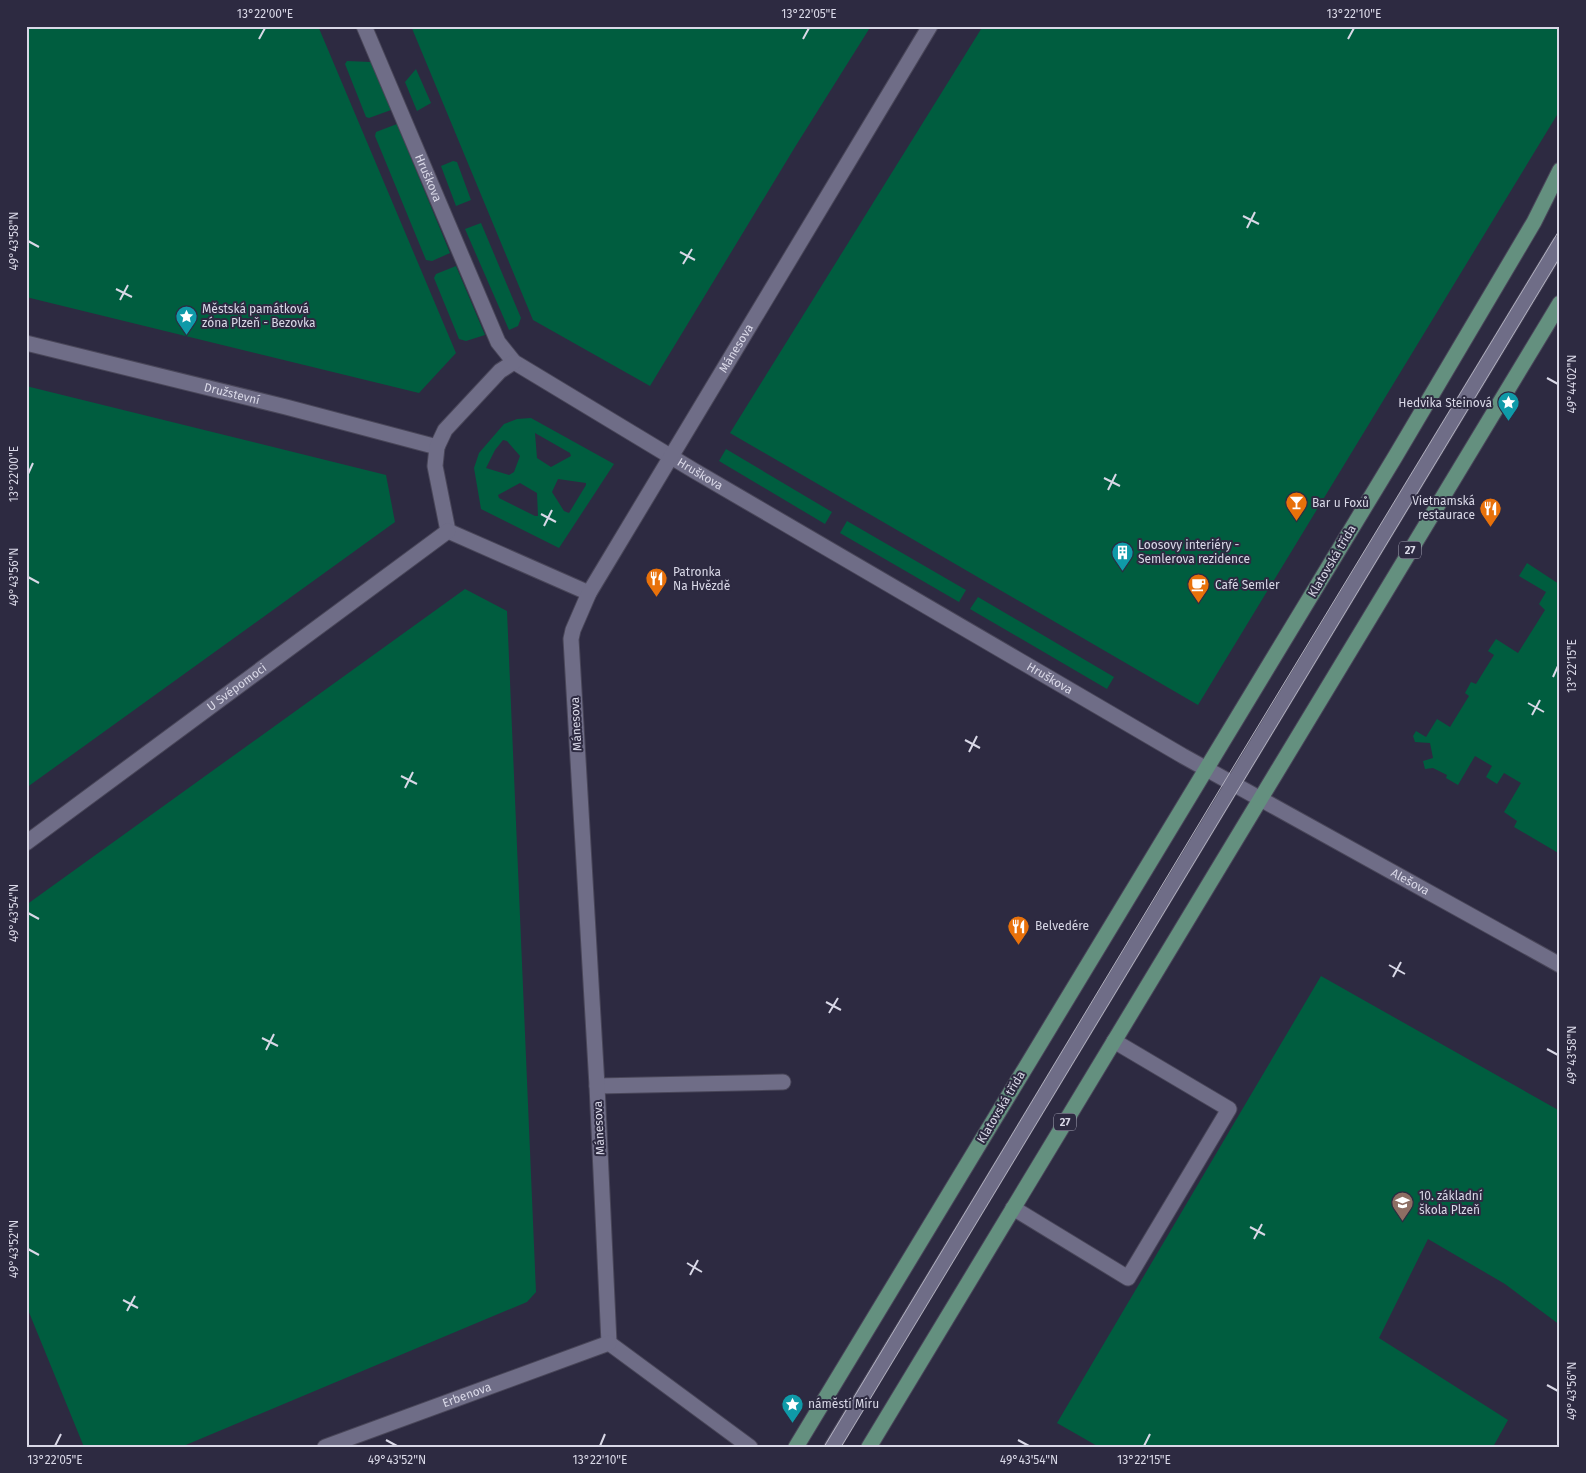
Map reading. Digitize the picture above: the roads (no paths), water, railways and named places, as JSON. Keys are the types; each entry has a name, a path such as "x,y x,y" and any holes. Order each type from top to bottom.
{"main road":[{"name":"Klatovská třída","path":"796,1447 1395,457 1529,231 1560,170"},
{"name":"27","path":"869,1447 1560,304"}],"street":[{"name":"Hruškova","path":"364,26 498,342 514,362 670,456 1206,768"},
{"name":"Mánesova","path":"609,1343 597,1086 571,639 573,630 590,593 670,456 930,26"},
{"path":"832,1447 1560,243"},
{"name":"Družstevní","path":"26,342 437,447"},
{"path":"514,362 500,371 445,430 437,447 435,466 448,531 590,593"},
{"name":"U Svépomoci","path":"26,843 448,531"},
{"path":"1206,768 1260,798"},
{"name":"Alešova","path":"1260,798 1560,965"},
{"path":"1013,1208 1128,1278 1133,1270 1229,1109 1114,1040"},
{"path":"597,1086 783,1082"},
{"path":"609,1343 750,1447"},
{"name":"Erbenova","path":"325,1447 609,1343"}],"tram line":[{"path":"824,1447 1560,229"},
{"path":"841,1447 1560,257"}],"place":[{"name":"Městská památková zóna Plzeň - Bezovka","path":"186,335"},
{"name":"Hedvika Steinová","path":"1508,422"},
{"name":"Bar u Foxů","path":"1296,522"},
{"name":"Vietnamská restaurace","path":"1491,527"},
{"name":"Loosovy interiéry - Semlerova rezidence","path":"1122,571"},
{"name":"Patronka Na Hvězdě","path":"657,598"},
{"name":"Café Semler","path":"1199,604"},
{"name":"Belvedére","path":"1019,945"},
{"name":"10. základní škola Plzeň","path":"1403,1222"},
{"name":"náměstí Míru","path":"792,1423"}]}
